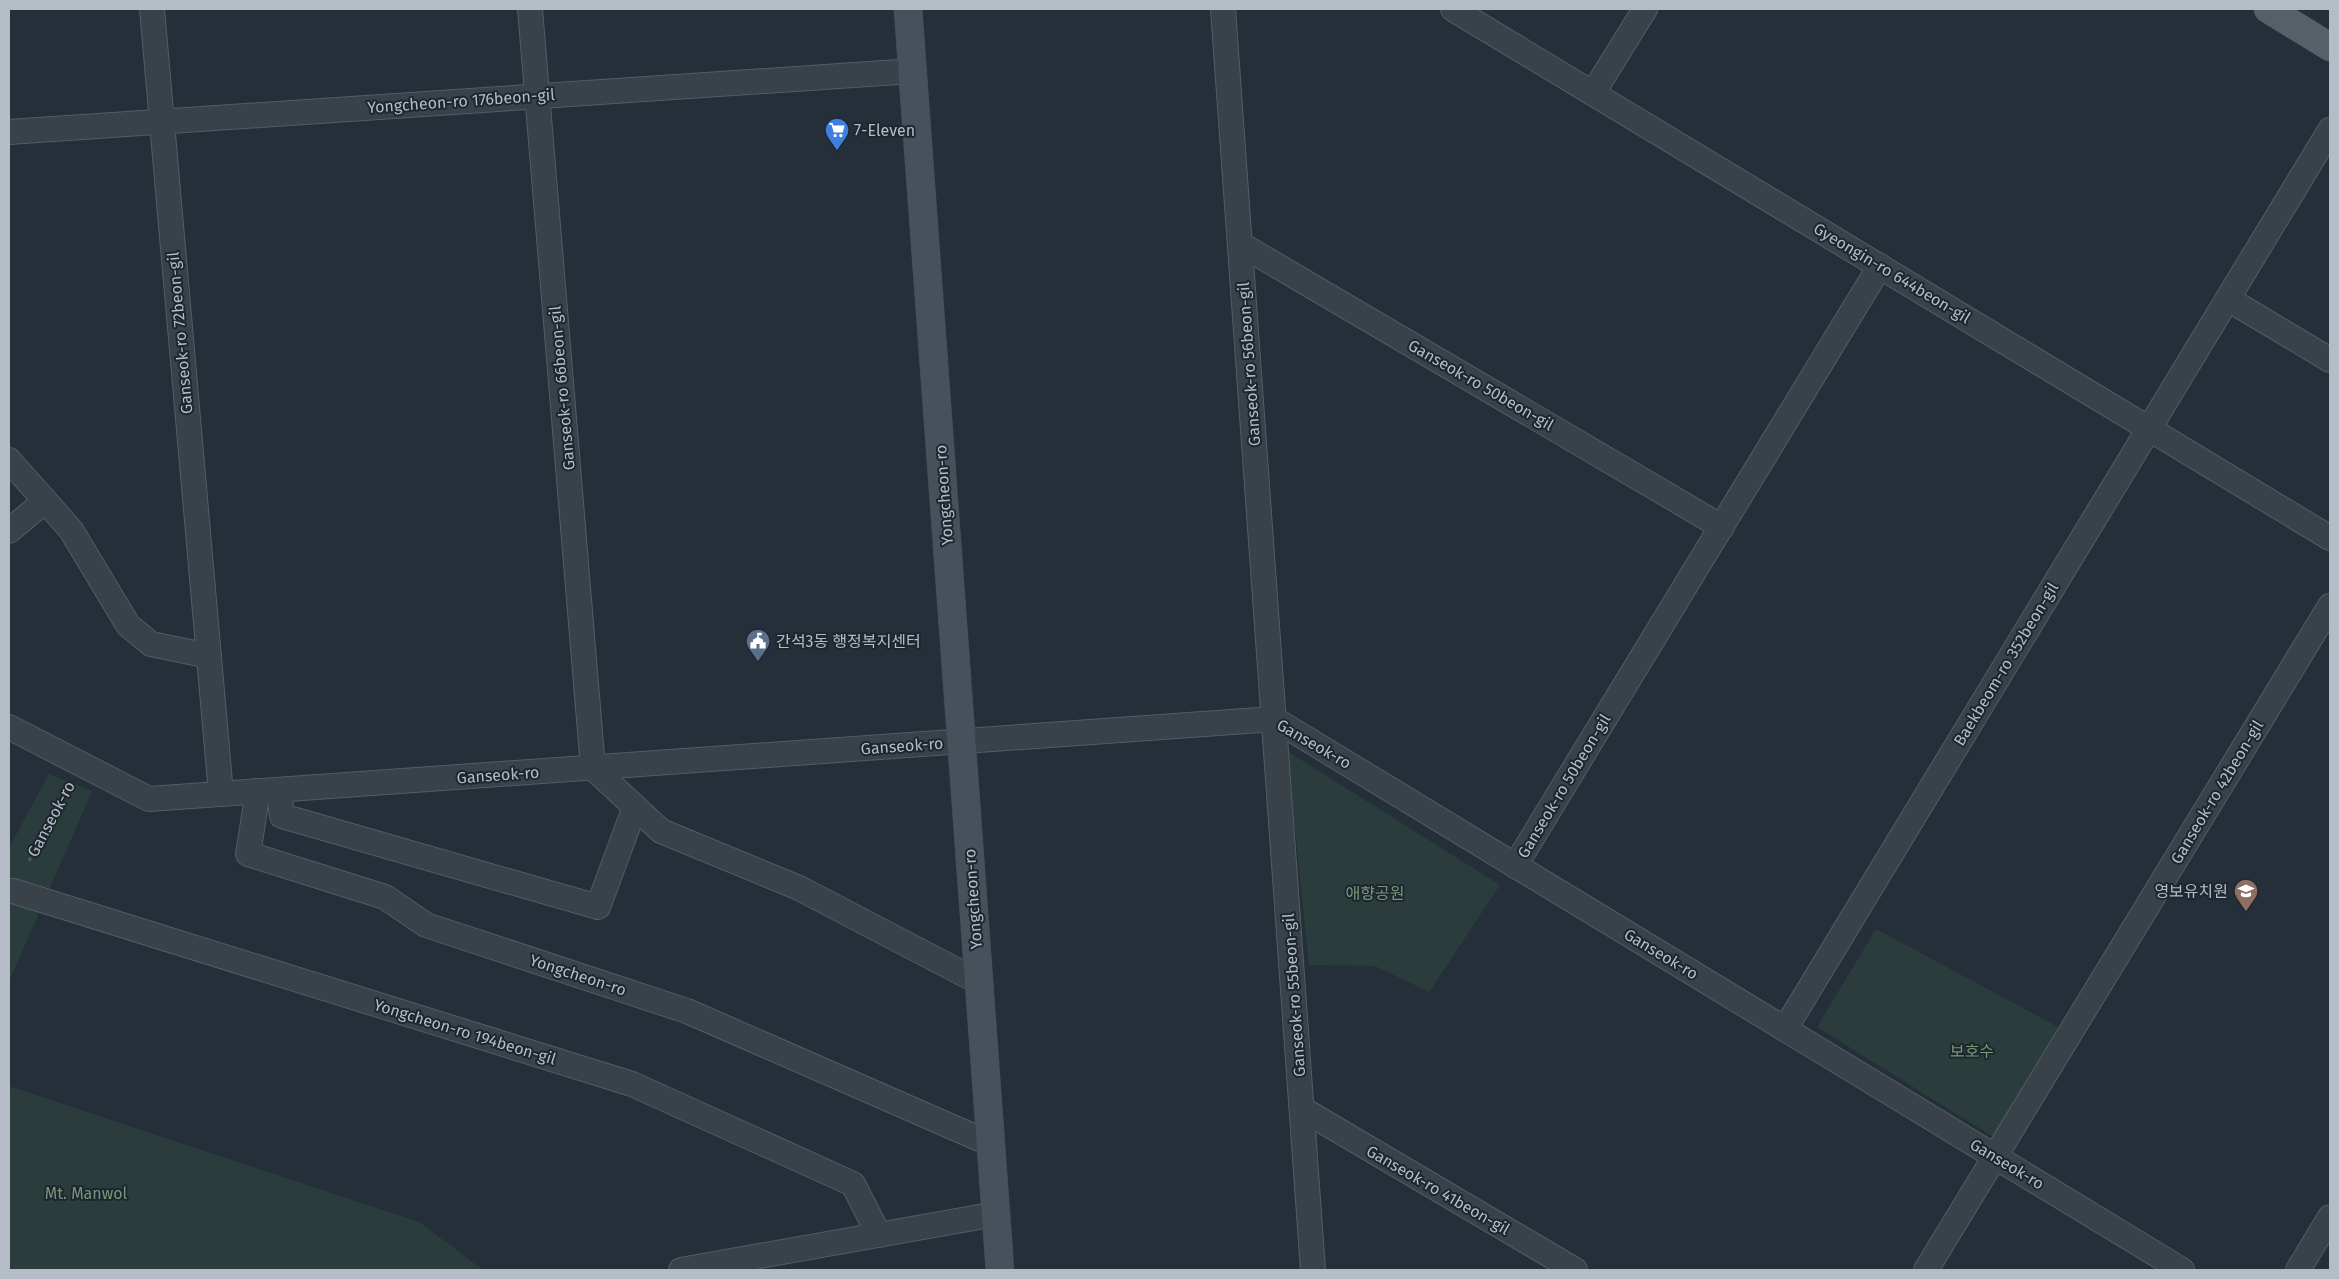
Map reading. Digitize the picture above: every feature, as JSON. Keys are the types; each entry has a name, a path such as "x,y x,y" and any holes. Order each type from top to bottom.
{"main road":[{"path":"2268,9 2330,47"}],"street":[{"name":"Yongcheon-ro","path":"908,9 1000,1270"}],"lane":[{"name":"Ganseok-ro 72beon-gil","path":"152,9 221,794"},
{"name":"Ganseok-ro 66beon-gil","path":"530,9 593,768"},
{"name":"Ganseok-ro 56beon-gil","path":"1223,9 1274,719"},
{"name":"Gyeongin-ro 644beon-gil","path":"1453,9 2330,538"},
{"path":"1593,93 1645,9"},
{"name":"Yongcheon-ro 176beon-gil","path":"9,132 161,120 913,71"},
{"name":"Baekbeom-ro 352beon-gil","path":"1785,1029 2330,130"},
{"name":"Ganseok-ro 50beon-gil","path":"1240,244 1722,527"},
{"name":"Ganseok-ro 50beon-gil","path":"1516,866 1880,266"},
{"path":"2228,298 2330,360"},
{"path":"9,460 71,530 128,625 151,644 209,656"},
{"path":"9,531 45,501"},
{"name":"Ganseok-ro 42beon-gil","path":"1995,1156 2330,606"},
{"name":"Ganseok-ro","path":"9,727 149,800 1274,719 2182,1270"},
{"name":"Ganseok-ro 55beon-gil","path":"1274,719 1313,1270"},
{"name":"Yongcheon-ro","path":"593,768 661,831 799,888 979,982"},
{"path":"268,791 282,816 598,907 635,807"},
{"name":"Yongcheon-ro","path":"268,791 248,854 385,897 426,925 688,1011 991,1144"},
{"name":"Yongcheon-ro 194beon-gil","path":"14,880 632,1084 853,1184 879,1235"},
{"name":"Ganseok-ro 41beon-gil","path":"1302,1109 1575,1270"},
{"path":"1926,1270 1995,1156"},
{"path":"681,1270 996,1214"},
{"path":"2298,1270 2330,1217"}],"path":[{"name":"Ganseok-ro","path":"14,880 71,783 79,764"}],"green space":[{"name":"애향공원","path":"1287,751 1500,885 1429,992 1375,966 1309,965"},
{"path":"49,774 92,791 9,982 9,848"},
{"name":"보호수","path":"1876,929 2058,1027 1995,1138 1817,1027"},
{"name":"Mt. Manwol","path":"9,1086 419,1222 483,1270 9,1270"}],"place":[{"name":"7-Eleven","path":"837,151"},
{"name":"간석3동 행정복지센터","path":"758,662"},
{"name":"영보유치원","path":"2246,912"}]}
